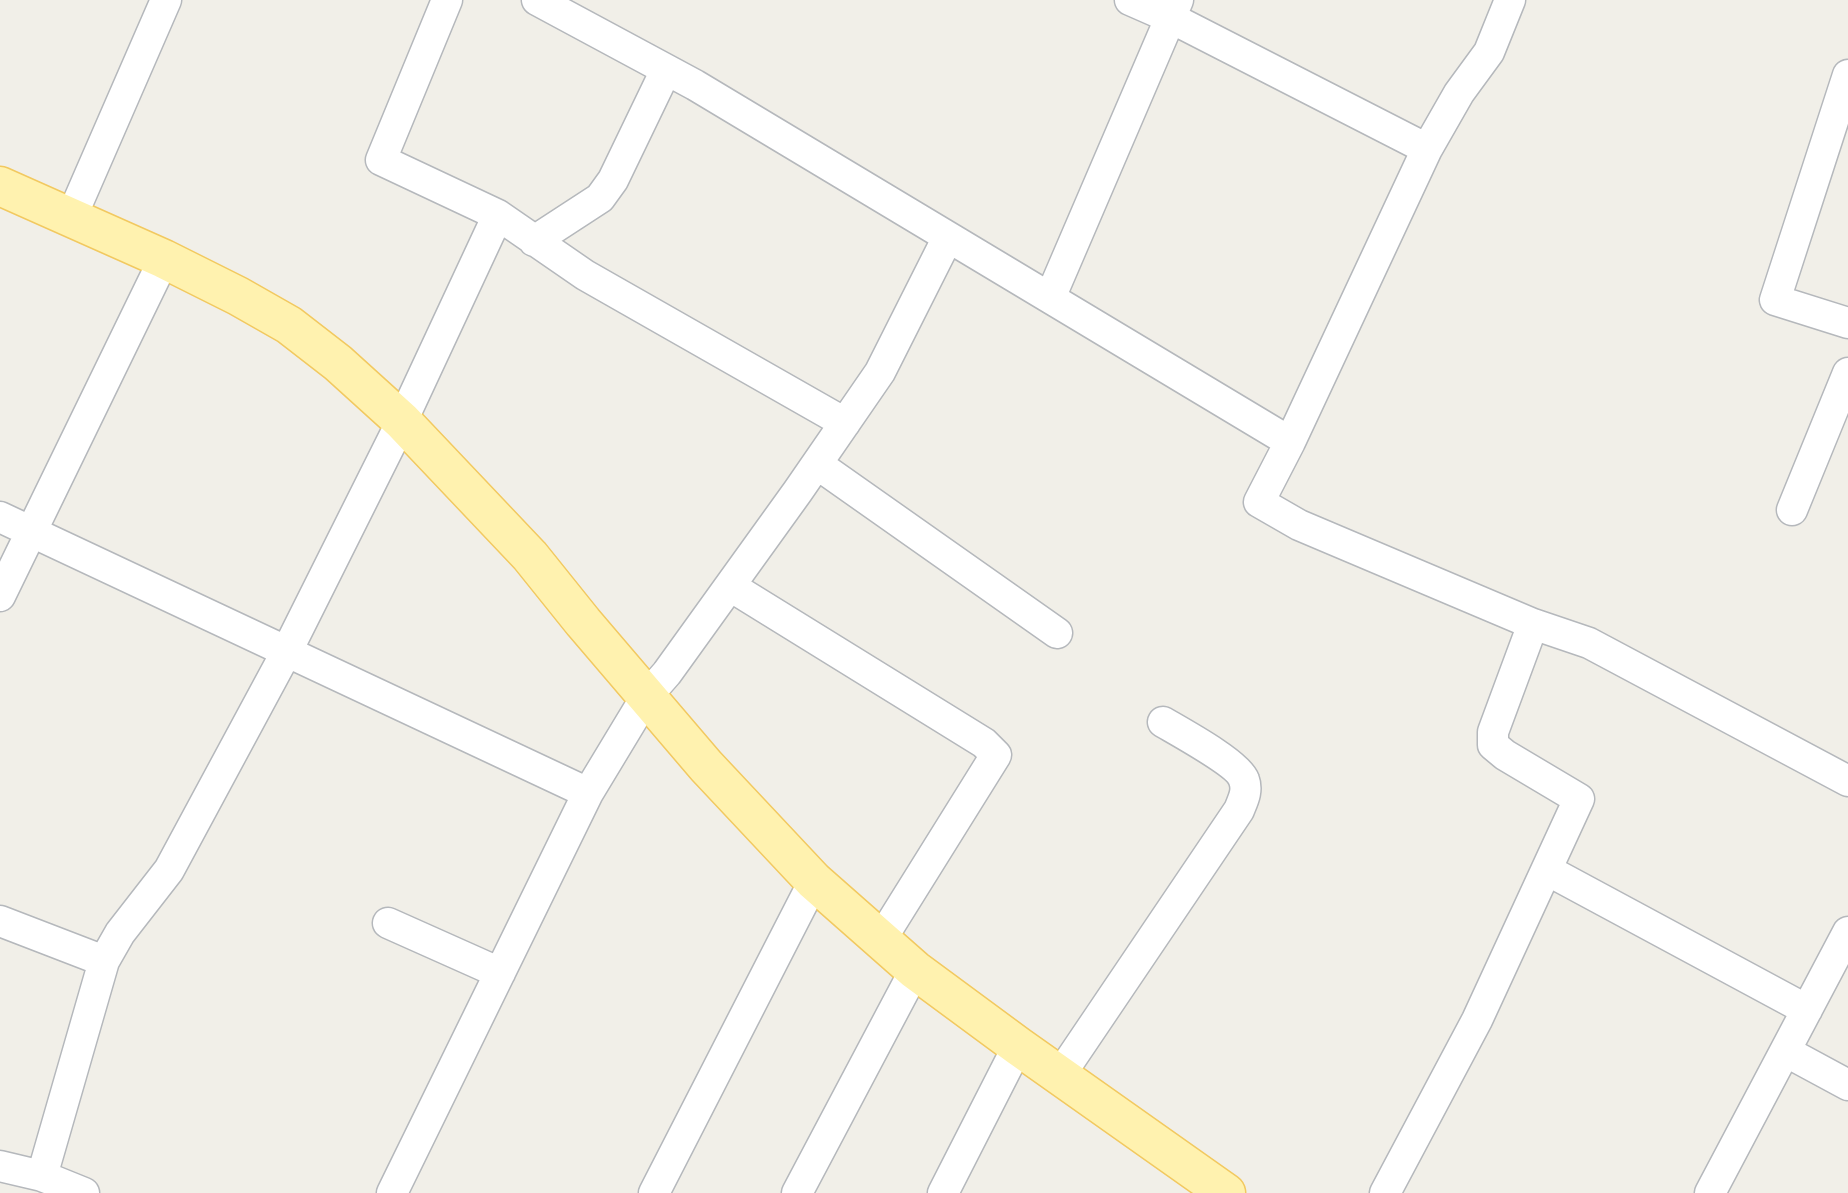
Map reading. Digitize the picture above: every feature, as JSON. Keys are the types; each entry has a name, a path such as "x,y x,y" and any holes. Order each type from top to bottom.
{"main road":[{"path":"0,186 164,259 238,296 289,325 338,363 402,421 530,556 706,766 814,881 915,970 1226,1193"}],"street":[{"path":"71,218 166,0"},
{"path":"447,0 381,160 498,215 625,299 845,423"},
{"path":"537,0 666,70 1290,442"},
{"path":"1130,0 1175,9 1427,149"},
{"path":"1510,0 1489,52 1459,93 1427,149 1259,502 1299,525 1533,624 1589,643 1848,781"},
{"path":"1050,298 1175,9"},
{"path":"534,241 600,198 613,180 666,70"},
{"path":"1848,75 1775,300 1848,323"},
{"path":"42,1176 104,961 120,933 169,870 287,651 402,421 498,215"},
{"path":"392,1193 588,793 646,697 730,586 880,372 948,237"},
{"path":"0,596 164,259"},
{"path":"1792,510 1848,373"},
{"path":"817,464 1057,633"},
{"path":"0,517 588,793"},
{"path":"730,586 984,743 996,755 880,941"},
{"path":"1385,1193 1477,1020 1579,799 1493,745 1493,732 1533,624"},
{"path":"1060,1075 1239,810 1246,792 1244,777 1234,766 1163,722"},
{"path":"1547,870 1807,1010"},
{"path":"654,1193 814,881"},
{"path":"0,921 104,961"},
{"path":"388,923 500,973"},
{"path":"1710,1193 1848,932"},
{"path":"797,1193 915,970"},
{"path":"943,1193 1018,1046"},
{"path":"1785,1051 1848,1085"},
{"path":"1,1170 42,1176 84,1193"}]}
